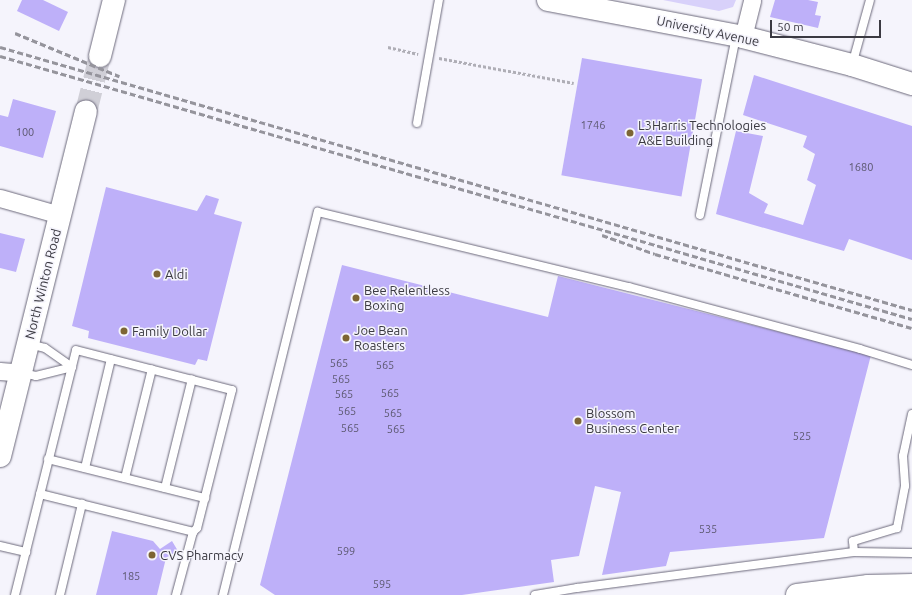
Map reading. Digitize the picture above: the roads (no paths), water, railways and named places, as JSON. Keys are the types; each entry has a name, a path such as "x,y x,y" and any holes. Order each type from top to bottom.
{"main road":[{"path":"100,56 114,0"},
{"name":"University Avenue","path":"548,0 740,36 852,66 912,84"},
{"name":"North Winton Road","path":"0,456 10,372 28,344 86,112"},
{"path":"798,595 868,586 912,585"}],"street":[{"path":"740,36 752,0"},
{"path":"0,198 60,215"}],"lane":[{"path":"417,123 439,0"},
{"path":"852,66 870,0"},
{"path":"700,215 740,36"},
{"path":"223,595 318,212 629,288 912,364"},
{"path":"28,344 45,348 72,367"},
{"path":"15,595 76,350 232,390 197,528 193,532 176,595"},
{"path":"85,468 111,359"},
{"path":"10,372 36,376 72,367"},
{"path":"125,478 152,369"},
{"path":"165,488 192,379"},
{"path":"854,552 853,540 897,528 905,486 903,456 912,414"},
{"path":"48,459 205,498"},
{"path":"40,494 193,532"},
{"path":"60,595 82,504"},
{"path":"0,546 26,552"},
{"path":"535,595 577,588 854,552 912,553"}],"tunnel":[{"path":"86,112 100,56"}],"railway":[{"path":"15,33 119,76"},
{"path":"0,47 912,310"},
{"path":"0,56 912,319"},
{"path":"602,235 655,254 912,328"}],"place":[{"name":"L3Harris Technologies A&E Building","path":"630,133"},
{"name":"Aldi","path":"157,274"},
{"name":"Bee Relentless Boxing","path":"356,298"},
{"name":"Family Dollar","path":"124,331"},
{"name":"Joe Bean Roasters","path":"346,338"},
{"name":"Blossom Business Center","path":"578,421"},
{"name":"CVS Pharmacy","path":"152,555"}]}
